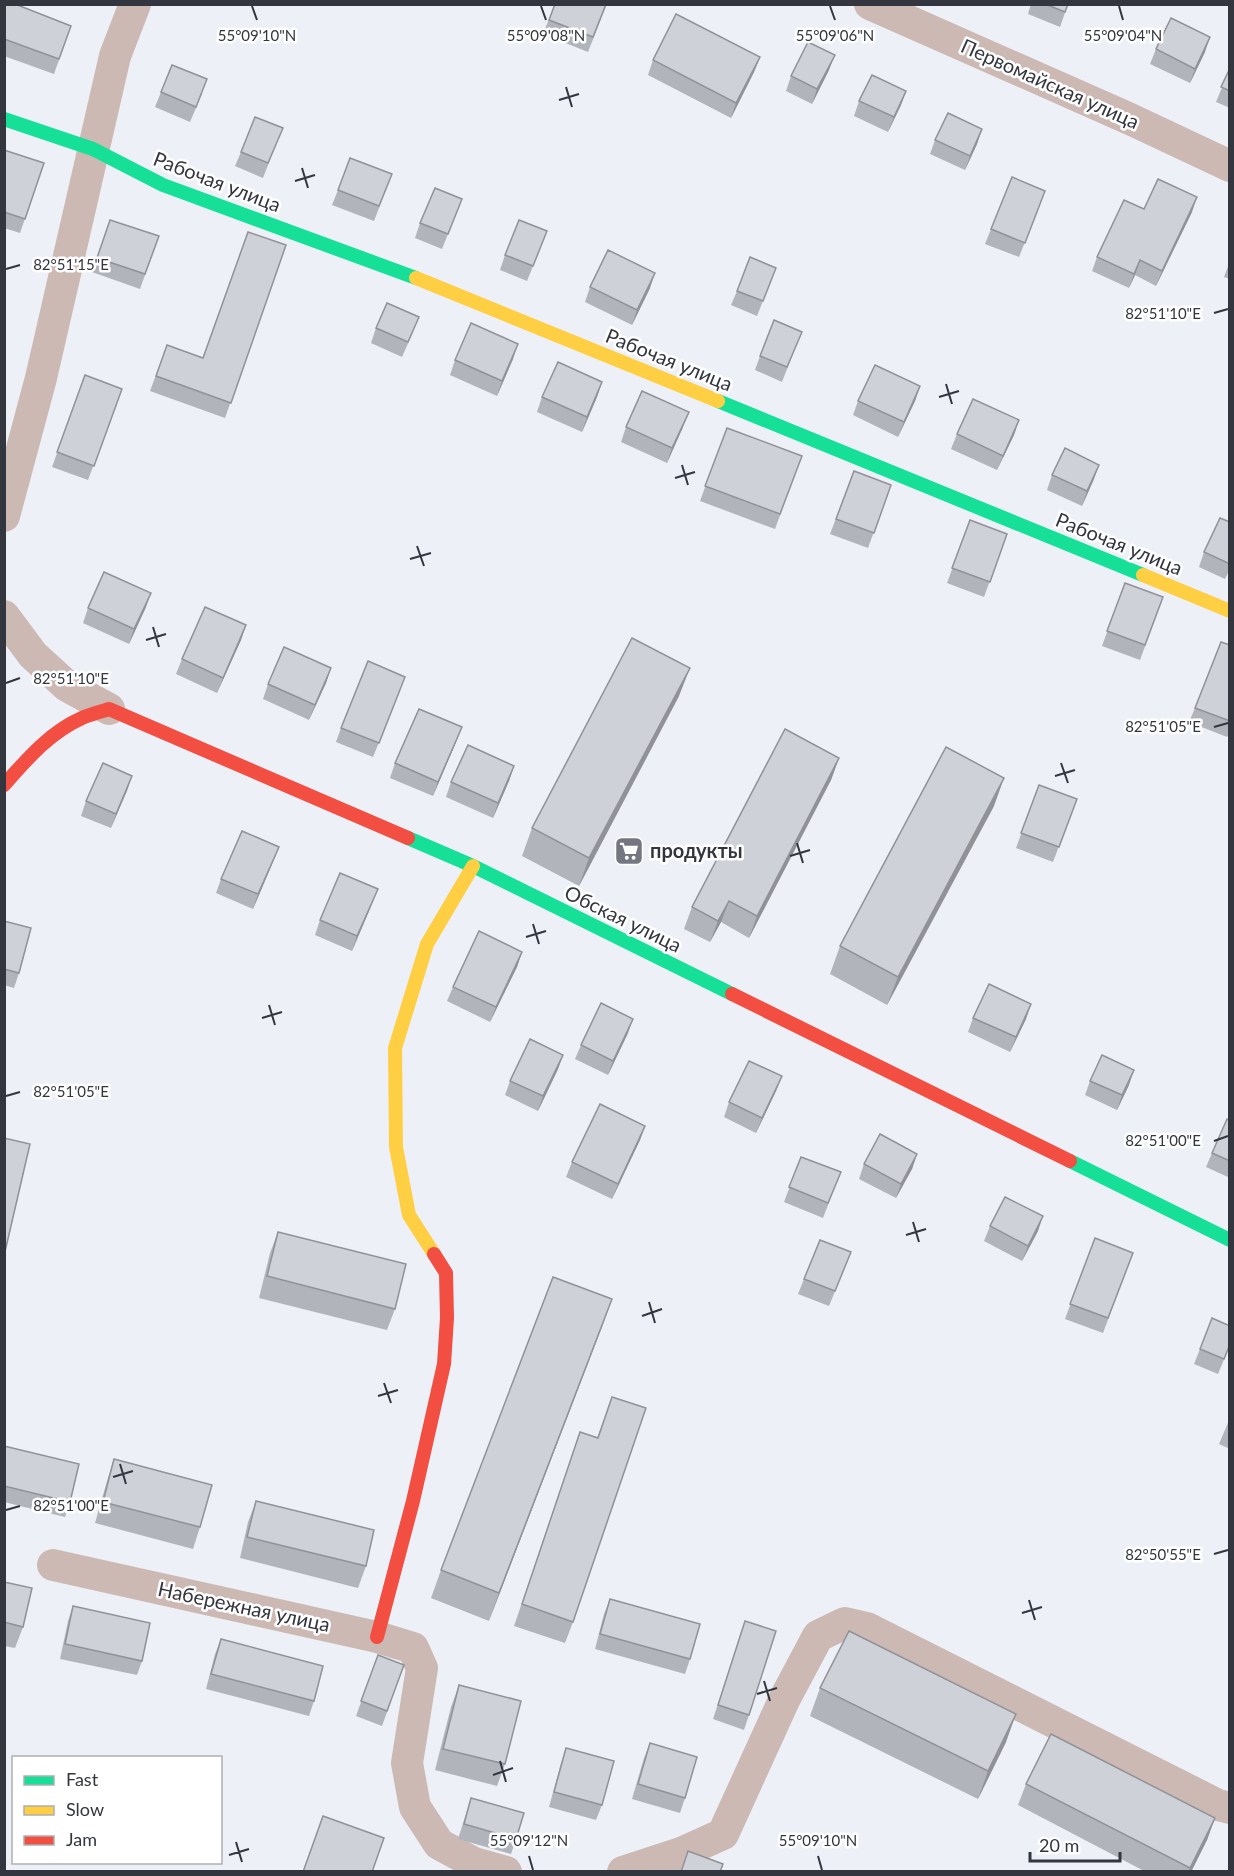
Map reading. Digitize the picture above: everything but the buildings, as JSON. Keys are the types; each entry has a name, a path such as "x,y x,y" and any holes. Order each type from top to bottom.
{"street":[{"path":"4,516 38,388 115,56 135,4"},
{"name":"Первомайская улица","path":"870,4 1130,118 1230,166"},
{"name":"Рабочая улица","path":"4,119 93,149 163,185 387,266 1230,611"},
{"path":"4,616 33,655 68,686 109,710"},
{"path":"4,785 34,750 56,733 78,719 109,710"},
{"name":"Обская улица","path":"109,710 473,866 1230,1240"},
{"path":"377,1637 413,1500 444,1364 447,1318 446,1273 409,1215 396,1147 395,1048 427,945 473,866"},
{"name":"Набережная улица","path":"53,1565 377,1637 413,1648 422,1668 407,1762 415,1807 439,1844 474,1863 506,1872"},
{"path":"623,1872 681,1853 723,1834 784,1700 818,1636 845,1623 867,1628 1218,1805 1230,1808"}],"traffic: fast":[{"path":"4,119 93,149 163,185 416,278"},
{"path":"718,401 1143,575"},
{"path":"408,838 473,866 732,994"},
{"path":"1070,1161 1230,1240"}],"traffic: slow":[{"path":"416,278 718,401"},
{"path":"1143,575 1230,611"},
{"path":"434,1254 409,1215 396,1147 395,1048 427,944 473,866"}],"traffic: jam":[{"path":"4,785 40,747 60,731 82,718 109,709 408,838"},
{"path":"732,994 1070,1161"},
{"path":"377,1637 413,1501 444,1364 447,1318 446,1273 434,1254"}],"place":[{"name":"продукты","path":"629,851"}]}
